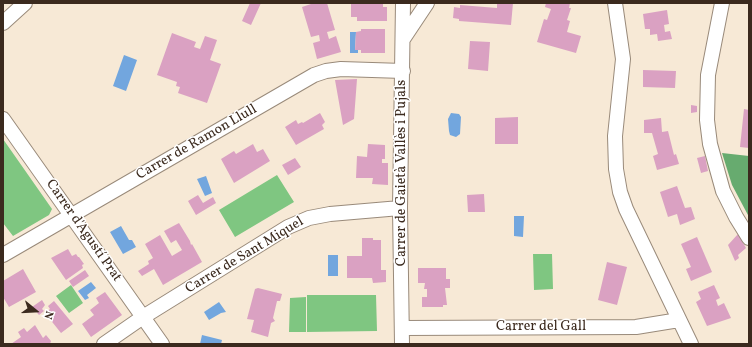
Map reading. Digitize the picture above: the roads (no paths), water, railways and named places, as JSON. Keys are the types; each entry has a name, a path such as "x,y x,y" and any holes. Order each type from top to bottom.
{"street":[{"path":"3,23 25,3"},
{"name":"Carrer de Gaietà Vallès i Pujals","path":"402,344 400,208 403,3"},
{"path":"403,39 427,3"},
{"path":"615,3 623,59 615,136 616,169 620,192 626,209 678,320 692,344"},
{"path":"722,3 708,75 708,126 710,144 723,191 736,217 749,238"},
{"name":"Carrer de Ramon Llull","path":"3,255 314,75 326,71 341,69 403,71"},
{"name":"Carrer d'Agustí Prat","path":"3,119 162,344"},
{"name":"Carrer de Sant Miquel","path":"104,344 143,317 288,227 309,218 330,214 400,208"},
{"name":"Carrer del Gall","path":"402,328 636,327 678,320"}],"water":[{"path":"350,32 356,32 355,50 358,50 358,53 350,53"},
{"path":"124,55 137,60 126,91 113,86"},
{"path":"451,113 459,114 461,117 460,134 456,137 450,135 449,131 448,119"},
{"path":"206,176 212,193 205,196 197,179"},
{"path":"514,216 524,216 523,237 514,236"},
{"path":"121,226 129,240 132,240 136,247 123,254 110,232"},
{"path":"328,255 338,255 338,276 328,276"},
{"path":"91,282 96,288 87,295 89,298 85,300 78,291"},
{"path":"219,302 226,312 221,313 209,320 204,312"},
{"path":"202,335 222,340 221,344 200,344"}]}
